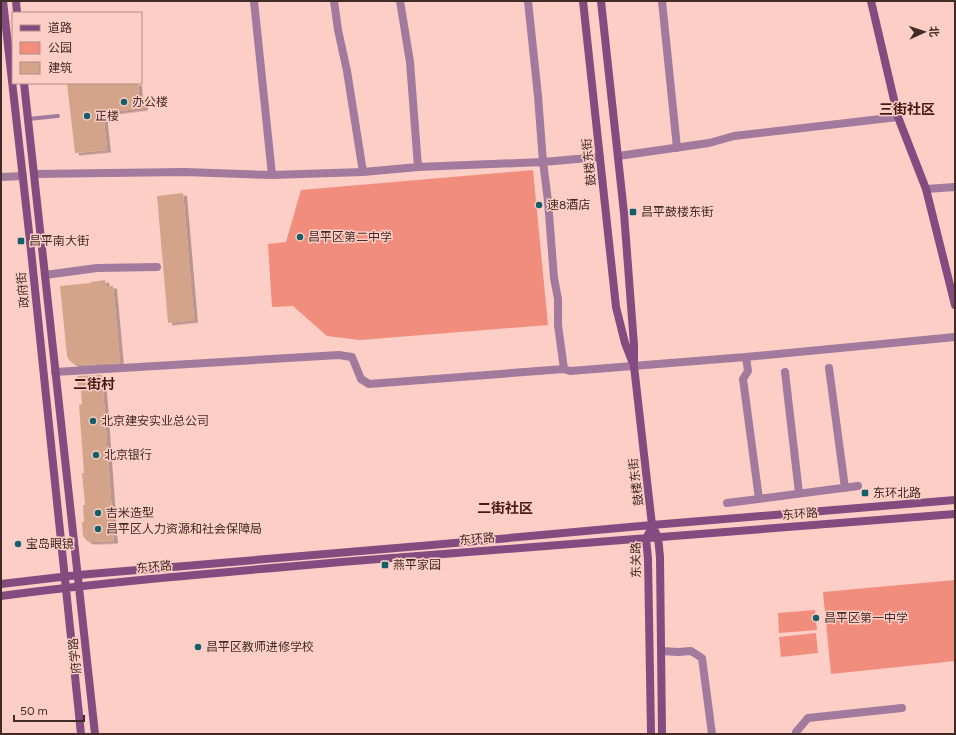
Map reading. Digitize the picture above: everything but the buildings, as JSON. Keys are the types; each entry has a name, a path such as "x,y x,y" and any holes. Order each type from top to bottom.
{"street":[{"name":"政府街","path":"3,1 12,80"},
{"path":"16,1 17,12"},
{"path":"254,1 272,175"},
{"path":"334,1 363,172"},
{"path":"400,1 410,62 418,167"},
{"path":"528,1 548,201 554,278 558,299 558,325 564,369"},
{"name":"鼓楼东街","path":"583,1 616,307 625,343 634,366"},
{"name":"鼓楼东街","path":"601,1 624,213 632,304 634,366 652,525"},
{"path":"662,1 677,148"},
{"path":"872,1 898,117 926,189 955,306"},
{"name":"政府街","path":"12,84 64,576"},
{"name":"政府街","path":"24,84 78,575"},
{"path":"618,156 709,143 734,136 898,117"},
{"path":"34,174 184,172 272,175 363,172 418,167 543,162 600,157"},
{"path":"1,177 23,176"},
{"path":"926,189 955,186"},
{"path":"45,275 97,268 157,266"},
{"path":"55,372 339,355 352,357 361,379 369,384 564,369 570,371 634,366 955,337"},
{"path":"746,357 748,371 743,379 758,499"},
{"path":"829,368 845,488"},
{"path":"785,372 800,493"},
{"path":"727,503 858,486"},
{"name":"东环路","path":"64,576 955,500"},
{"name":"东环路","path":"1,596 79,586 368,560 955,514"},
{"name":"东关路","path":"652,525 658,537 660,557 662,734"},
{"name":"东关路","path":"651,734 648,559 646,538 652,525"},
{"name":"府学路","path":"78,575 95,734"},
{"path":"1,584 64,576"},
{"name":"府学路","path":"64,576 81,734"},
{"path":"661,652 691,651 702,658 712,734"},
{"path":"796,734 808,718 902,708"}],"lane":[{"path":"28,119 58,116"}],"green space":[{"path":"533,170 548,325 360,340 327,336 293,306 272,307 268,244 286,242 301,190"},
{"path":"955,580 955,661 831,674 823,592"},
{"path":"815,610 817,630 779,633 778,613"},
{"path":"816,633 818,653 781,657 779,637"}],"place":[{"name":"办公楼","path":"124,102"},
{"name":"正楼","path":"87,116"},
{"name":"速8酒店","path":"539,205"},
{"name":"昌平鼓楼东街","path":"633,212"},
{"name":"昌平区第二中学","path":"300,237"},
{"name":"昌平南大街","path":"21,241"},
{"name":"北京建安实业总公司","path":"93,421"},
{"name":"北京银行","path":"96,455"},
{"name":"东环北路","path":"865,493"},
{"name":"吉米造型","path":"98,513"},
{"name":"昌平区人力资源和社会保障局","path":"98,529"},
{"name":"宝岛眼镜","path":"18,544"},
{"name":"燕平家园","path":"385,565"},
{"name":"昌平区第一中学","path":"816,618"},
{"name":"昌平区教师进修学校","path":"198,647"}],"district":[{"name":"三街社区","path":"907,109"},
{"name":"二街村","path":"94,384"},
{"name":"二街社区","path":"505,508"}]}
